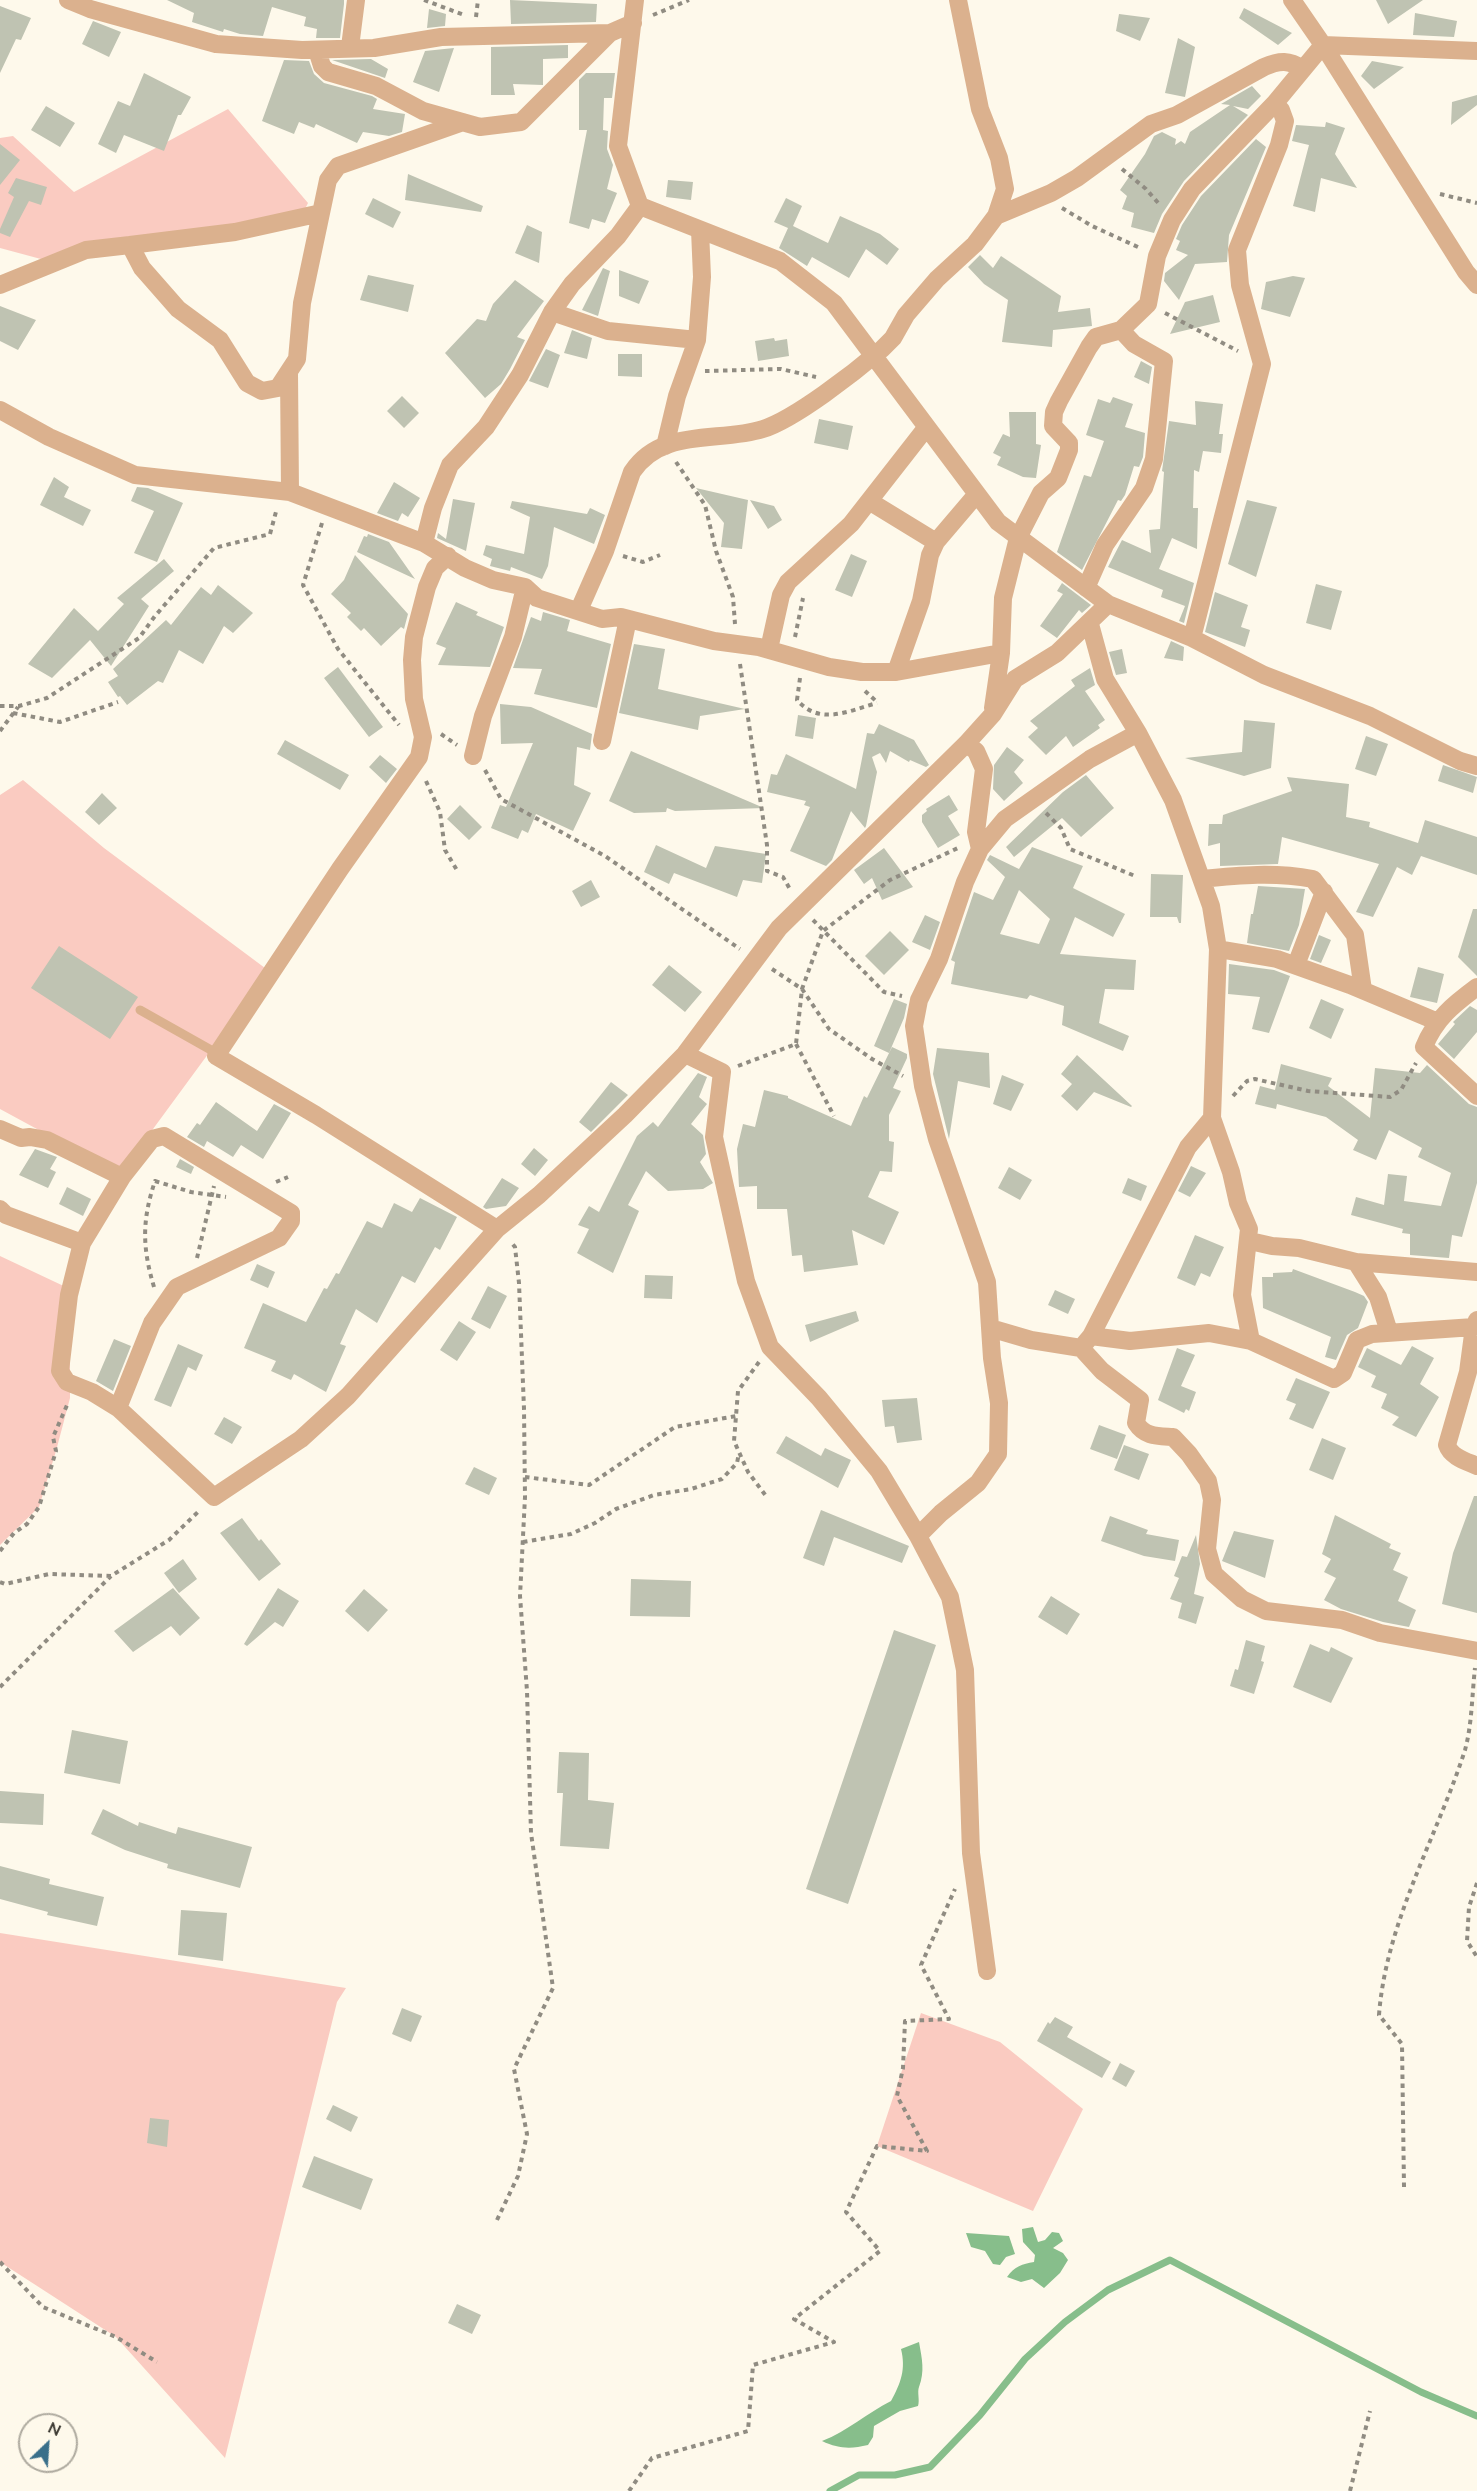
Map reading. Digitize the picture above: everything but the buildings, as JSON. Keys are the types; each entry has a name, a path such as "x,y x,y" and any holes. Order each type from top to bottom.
{"street":[{"path":"68,0 90,9 216,44 317,50 350,47 374,48 441,37 610,33"},
{"path":"350,47 356,0"},
{"path":"635,0 618,146 640,206 780,261 834,303 998,522 1108,604 1192,638 1264,675 1370,716 1460,761 1477,766"},
{"path":"579,610 605,551 632,472 639,461 665,446 691,437 728,436 764,429 792,415 873,357 893,338 906,315 937,279 975,244 996,216 1005,189 999,158 980,109 958,0"},
{"path":"1292,0 1477,285"},
{"path":"317,50 322,66 328,72 376,86 423,111 480,127 521,122 610,33 633,23"},
{"path":"1323,45 1477,51"},
{"path":"993,714 1001,653 1003,598 1018,538 1041,493 1058,478 1070,450 1069,443 1053,426 1054,412 1059,400 1096,337 1121,330 1148,304 1157,256 1172,220 1192,189 1275,103 1323,45"},
{"path":"996,216 1048,195 1077,178 1106,154 1150,124 1177,115 1270,64 1291,61 1303,69"},
{"path":"1192,638 1262,364 1240,285 1237,250 1279,145 1285,121 1281,110 1275,103"},
{"path":"130,245 142,268 178,309 220,340 247,382 262,391 278,388 297,359 302,303 328,180 338,166 464,122"},
{"path":"424,543 433,508 450,465 486,427 520,375 552,312 572,284 618,236 640,206"},
{"path":"0,285 86,250 235,232 321,213"},
{"path":"665,446 686,369 697,340 702,277 700,230"},
{"path":"552,312 608,331 697,340"},
{"path":"1086,588 1106,545 1144,488 1154,459 1164,361 1134,344 1121,330"},
{"path":"286,491 289,372"},
{"path":"0,410 50,437 135,475 286,491 326,508 424,543 465,568 493,580 525,587 537,598 602,619 628,619 714,641 769,649 797,658 862,672 896,672 1001,653"},
{"path":"769,649 781,595 788,582 851,524 926,428"},
{"path":"896,672 921,601 930,555 936,542 976,495"},
{"path":"869,501 936,542"},
{"path":"448,556 435,568 427,587 414,637 413,685 423,737 419,757 340,869 216,1056 316,1115 498,1229"},
{"path":"473,756 483,716 513,638 525,587"},
{"path":"118,1408 152,1323 177,1287 192,1278 271,1244 279,1238 291,1221 291,1213 218,1171 164,1136 152,1139 122,1176 82,1243 69,1295 60,1371 67,1382 92,1392 118,1408 214,1497 301,1439 348,1396 498,1229 599,1139 685,1054 779,928 966,744 993,714 1015,679 1057,653 1090,624 1108,604"},
{"path":"602,741 628,619"},
{"path":"1090,624 1105,679 1138,733 1173,800 1211,906 1218,949 1212,1118 1231,1172 1238,1203 1247,1221 1250,1241 1242,1278 1242,1295 1251,1341"},
{"path":"978,844 1005,819 1090,759 1138,733"},
{"path":"918,1536 941,1513 978,1483 998,1454 999,1403 987,1282 937,1139 923,1086 914,1026 919,1000 939,959 978,844 978,808 984,769 981,759 966,744"},
{"path":"1202,879 1250,874 1286,874 1313,879 1324,892 1337,915 1355,934 1363,990"},
{"path":"1296,966 1324,892"},
{"path":"1218,949 1277,959 1363,990 1438,1022"},
{"path":"1477,987 1448,1009 1424,1047 1477,1096"},
{"path":"685,1054 722,1072 714,1137 746,1281 770,1347 819,1398 879,1471 918,1536 950,1597 965,1670 971,1852 987,1971"},
{"path":"1086,1342 1188,1148 1212,1118"},
{"path":"0,1129 21,1138 47,1140 122,1176"},
{"path":"0,1209 6,1215 82,1243"},
{"path":"1250,1241 1272,1246 1299,1248 1356,1262 1477,1272"},
{"path":"1356,1262 1378,1297 1389,1332"},
{"path":"990,1328 1031,1340 1086,1342 1130,1341 1209,1333 1251,1341 1334,1378 1343,1373 1357,1340 1372,1334 1476,1323 1468,1372 1447,1445 1449,1451 1455,1456 1477,1466"},
{"path":"1086,1342 1102,1371 1140,1400 1136,1424 1140,1429 1147,1435 1173,1437 1190,1454 1208,1481 1212,1500 1207,1549 1214,1574 1242,1599 1266,1611 1342,1620 1380,1633 1476,1657"}],"lane":[{"path":"140,1010 211,1050 216,1056"}],"path":[{"path":"424,0 476,20"},
{"path":"633,23 689,0"},
{"path":"1106,154 1146,189 1172,220"},
{"path":"1410,184 1477,203"},
{"path":"1048,195 1067,213 1157,256"},
{"path":"1148,304 1262,364"},
{"path":"686,369 722,372 781,369 805,372 834,384"},
{"path":"665,446 705,506 716,551 733,597 737,644 767,844 767,871 783,877 801,907 884,992 919,1000"},
{"path":"0,706 19,706 47,698 139,638 154,616 214,548 270,534 286,491"},
{"path":"326,508 303,585 338,649 395,722 423,737"},
{"path":"605,551 643,562 660,555"},
{"path":"804,593 797,658 797,700 807,711 832,716 877,703"},
{"path":"13,713 60,722 118,702"},
{"path":"0,731 19,706"},
{"path":"419,717 473,756 491,778 501,799 605,856 802,989 829,1029 872,1059 923,1086"},
{"path":"419,757 440,812 445,850 458,873"},
{"path":"1033,800 1061,828 1070,849 1135,876"},
{"path":"834,1116 795,1044 802,989 823,931 890,880 978,844"},
{"path":"722,1072 795,1044"},
{"path":"1212,1118 1247,1081 1255,1079 1308,1091 1390,1097 1396,1095 1424,1047"},
{"path":"192,1278 218,1171"},
{"path":"164,1306 154,1288 146,1262 144,1234 146,1209 155,1181 211,1196 232,1197 251,1190"},
{"path":"497,2220 518,2176 527,2134 513,2069 553,1988 531,1833 527,1691 520,1596 525,1477 519,1283 515,1247 498,1229"},
{"path":"766,1496 748,1472 734,1441 738,1391 770,1347"},
{"path":"0,1551 14,1533 27,1524 39,1507 56,1451 53,1437 70,1398 67,1382"},
{"path":"525,1477 589,1485 675,1427 736,1416"},
{"path":"523,1542 571,1534 595,1523 616,1509 644,1498 691,1489 722,1479 737,1463 739,1453"},
{"path":"0,1687 111,1576 169,1540 214,1497"},
{"path":"0,1582 5,1584 49,1574 111,1576"},
{"path":"1404,2187 1402,2044 1379,2014 1381,1987 1405,1908 1466,1747 1476,1657"},
{"path":"629,2491 652,2458 748,2431 753,2365 834,2342 794,2319 880,2251 846,2212 877,2146 927,2151 897,2096 903,2068 905,2021 949,2019 921,1965 937,1934 971,1852"},
{"path":"1477,1883 1469,1907 1467,1941 1477,1957"},
{"path":"0,2262 43,2307 116,2337 157,2362"},
{"path":"1350,2491 1370,2411"}],"shaded area":[{"path":"228,109 308,203 301,217 52,262 0,248 0,138 13,136 74,192"},
{"path":"23,780 104,848 269,971 120,1174 0,1109 0,795"},
{"path":"0,1256 70,1289 70,1398 39,1507 0,1545"},
{"path":"0,1933 346,1988 337,2002 225,2458 116,2337 0,2262"},
{"path":"921,2013 1000,2042 1083,2109 1033,2211 877,2146"},
{"path":"1033,2227 1038,2242 1045,2240 1052,2232 1059,2233 1063,2241 1053,2248 1063,2253 1068,2260 1060,2273 1044,2288 1032,2279 1021,2282 1007,2277 1019,2266 1034,2262 1035,2255 1023,2242 1022,2229"},
{"path":"966,2233 1009,2236 1015,2254 1006,2257 1000,2265 993,2264 985,2251 971,2247"},
{"path":"919,2342 922,2370 918,2389 918,2406 900,2411 874,2426 873,2437 868,2445 845,2448 822,2441 891,2401 902,2376 901,2349"}],"waterway":[{"path":"830,2491 859,2475 895,2475 930,2467 980,2415 1025,2359 1065,2322 1108,2290 1170,2260 1421,2392 1477,2416"}]}
